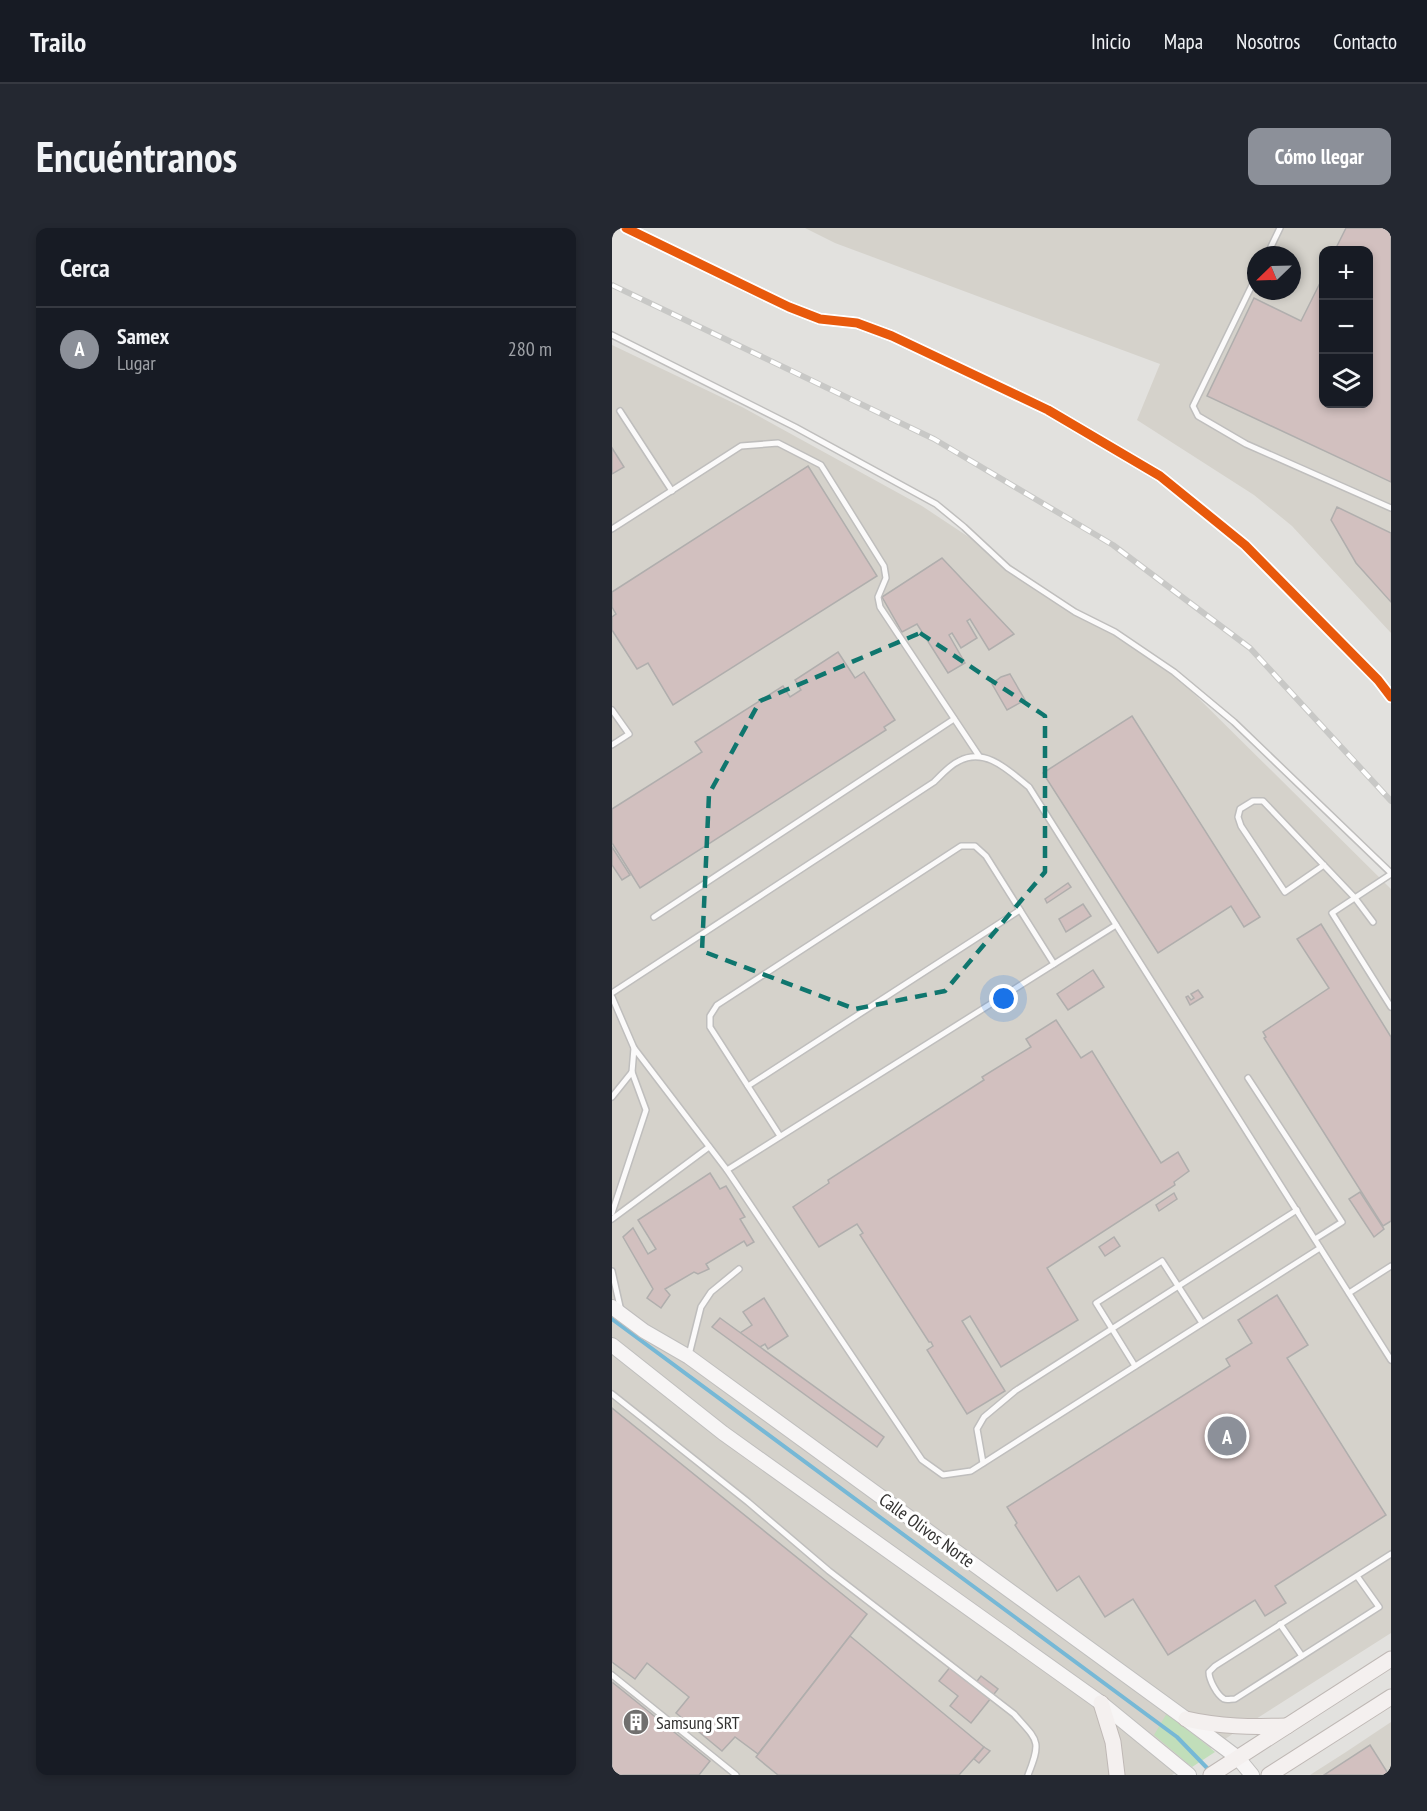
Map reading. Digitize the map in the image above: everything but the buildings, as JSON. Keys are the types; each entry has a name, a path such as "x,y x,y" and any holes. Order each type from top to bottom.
{"main road":[{"name":"Calle Olivos Norte","path":"617,1311 644,1331 688,1357 1186,1719 1238,1758 1252,1775"},
{"path":"612,1345 723,1433 1101,1703 1189,1775"},
{"path":"1211,1775 1391,1659"},
{"path":"1269,1775 1391,1697"},
{"path":"1101,1703 1113,1742 1117,1775"},
{"path":"1186,1719 1235,1727 1287,1726"},
{"path":"1290,1775 1295,1758"}],"street":[{"path":"626,228 789,307 820,319 857,322 892,336 1048,410 1160,476 1245,545 1391,696"}],"lane":[{"path":"1271,246 1280,228"},
{"path":"1247,296 1194,406 1195,413 1246,444 1391,508"},
{"path":"612,335 795,427 936,504 1008,568 1174,672 1234,722 1391,873 1332,914 1391,1007"},
{"path":"620,411 672,491"},
{"path":"612,529 741,446 778,443 821,465 884,566 886,578 878,597 880,607 978,756"},
{"path":"612,710 629,734 612,745"},
{"path":"654,917 954,719"},
{"path":"1320,1248 970,1471 944,1475 922,1460 727,1170 634,1048 612,995 933,782 959,760 978,756 998,762 1029,787 1391,1360"},
{"path":"1324,865 1285,892 1241,826 1238,817 1240,809 1253,801 1263,801 1324,865 1355,898 1373,922"},
{"path":"780,1136 710,1026 710,1016 717,1005 961,846 975,846 986,856 1054,964"},
{"path":"748,1086 1020,910"},
{"path":"727,1170 1116,925"},
{"path":"612,1213 646,1110 632,1072 634,1048"},
{"path":"612,1097 632,1072"},
{"path":"1248,1078 1342,1222 1315,1239"},
{"path":"612,1219 710,1147"},
{"path":"983,1463 977,1429 984,1417 1015,1391 1297,1210"},
{"path":"1135,1366 1096,1303 1162,1261 1202,1323"},
{"path":"1349,1293 1391,1266"},
{"path":"688,1357 701,1307 711,1292 739,1269"},
{"path":"612,1271 617,1311"},
{"path":"612,1394 748,1502 829,1571 1014,1714 1035,1737 1037,1753 1028,1775"},
{"path":"1357,1576 1379,1607 1235,1699 1222,1698 1209,1679 1209,1672 1215,1666 1391,1554"},
{"path":"1280,1624 1302,1656"},
{"path":"612,1675 736,1775"}],"highlighted area":[{"path":"920,633 1045,716 1045,872 945,991 855,1009 702,951 709,794 760,701"}],"shaded area":[{"path":"805,228 1391,228 1391,633 1292,526 1254,495 1137,420 1160,364 835,243"},
{"path":"612,345 742,407 922,506 1173,673 1391,889 1391,1633 1172,1775 612,1775"},
{"path":"1391,1722 1391,1775 1310,1775 1346,1752"}],"green space":[{"path":"1167,1713 1215,1752 1192,1767 1154,1735"}],"waterway":[{"path":"612,1319 1177,1737 1209,1770"}],"railway":[{"path":"612,285 934,439 1113,545 1250,648 1391,801"}],"cycle path":[{"path":"626,228 789,307 820,319 857,323 892,336 1048,410 1160,476 1245,545 1378,680 1391,697"}],"place":[{"name":"Samex","path":"1227,1436"},
{"name":"Samsung SRT","path":"636,1722"}]}
